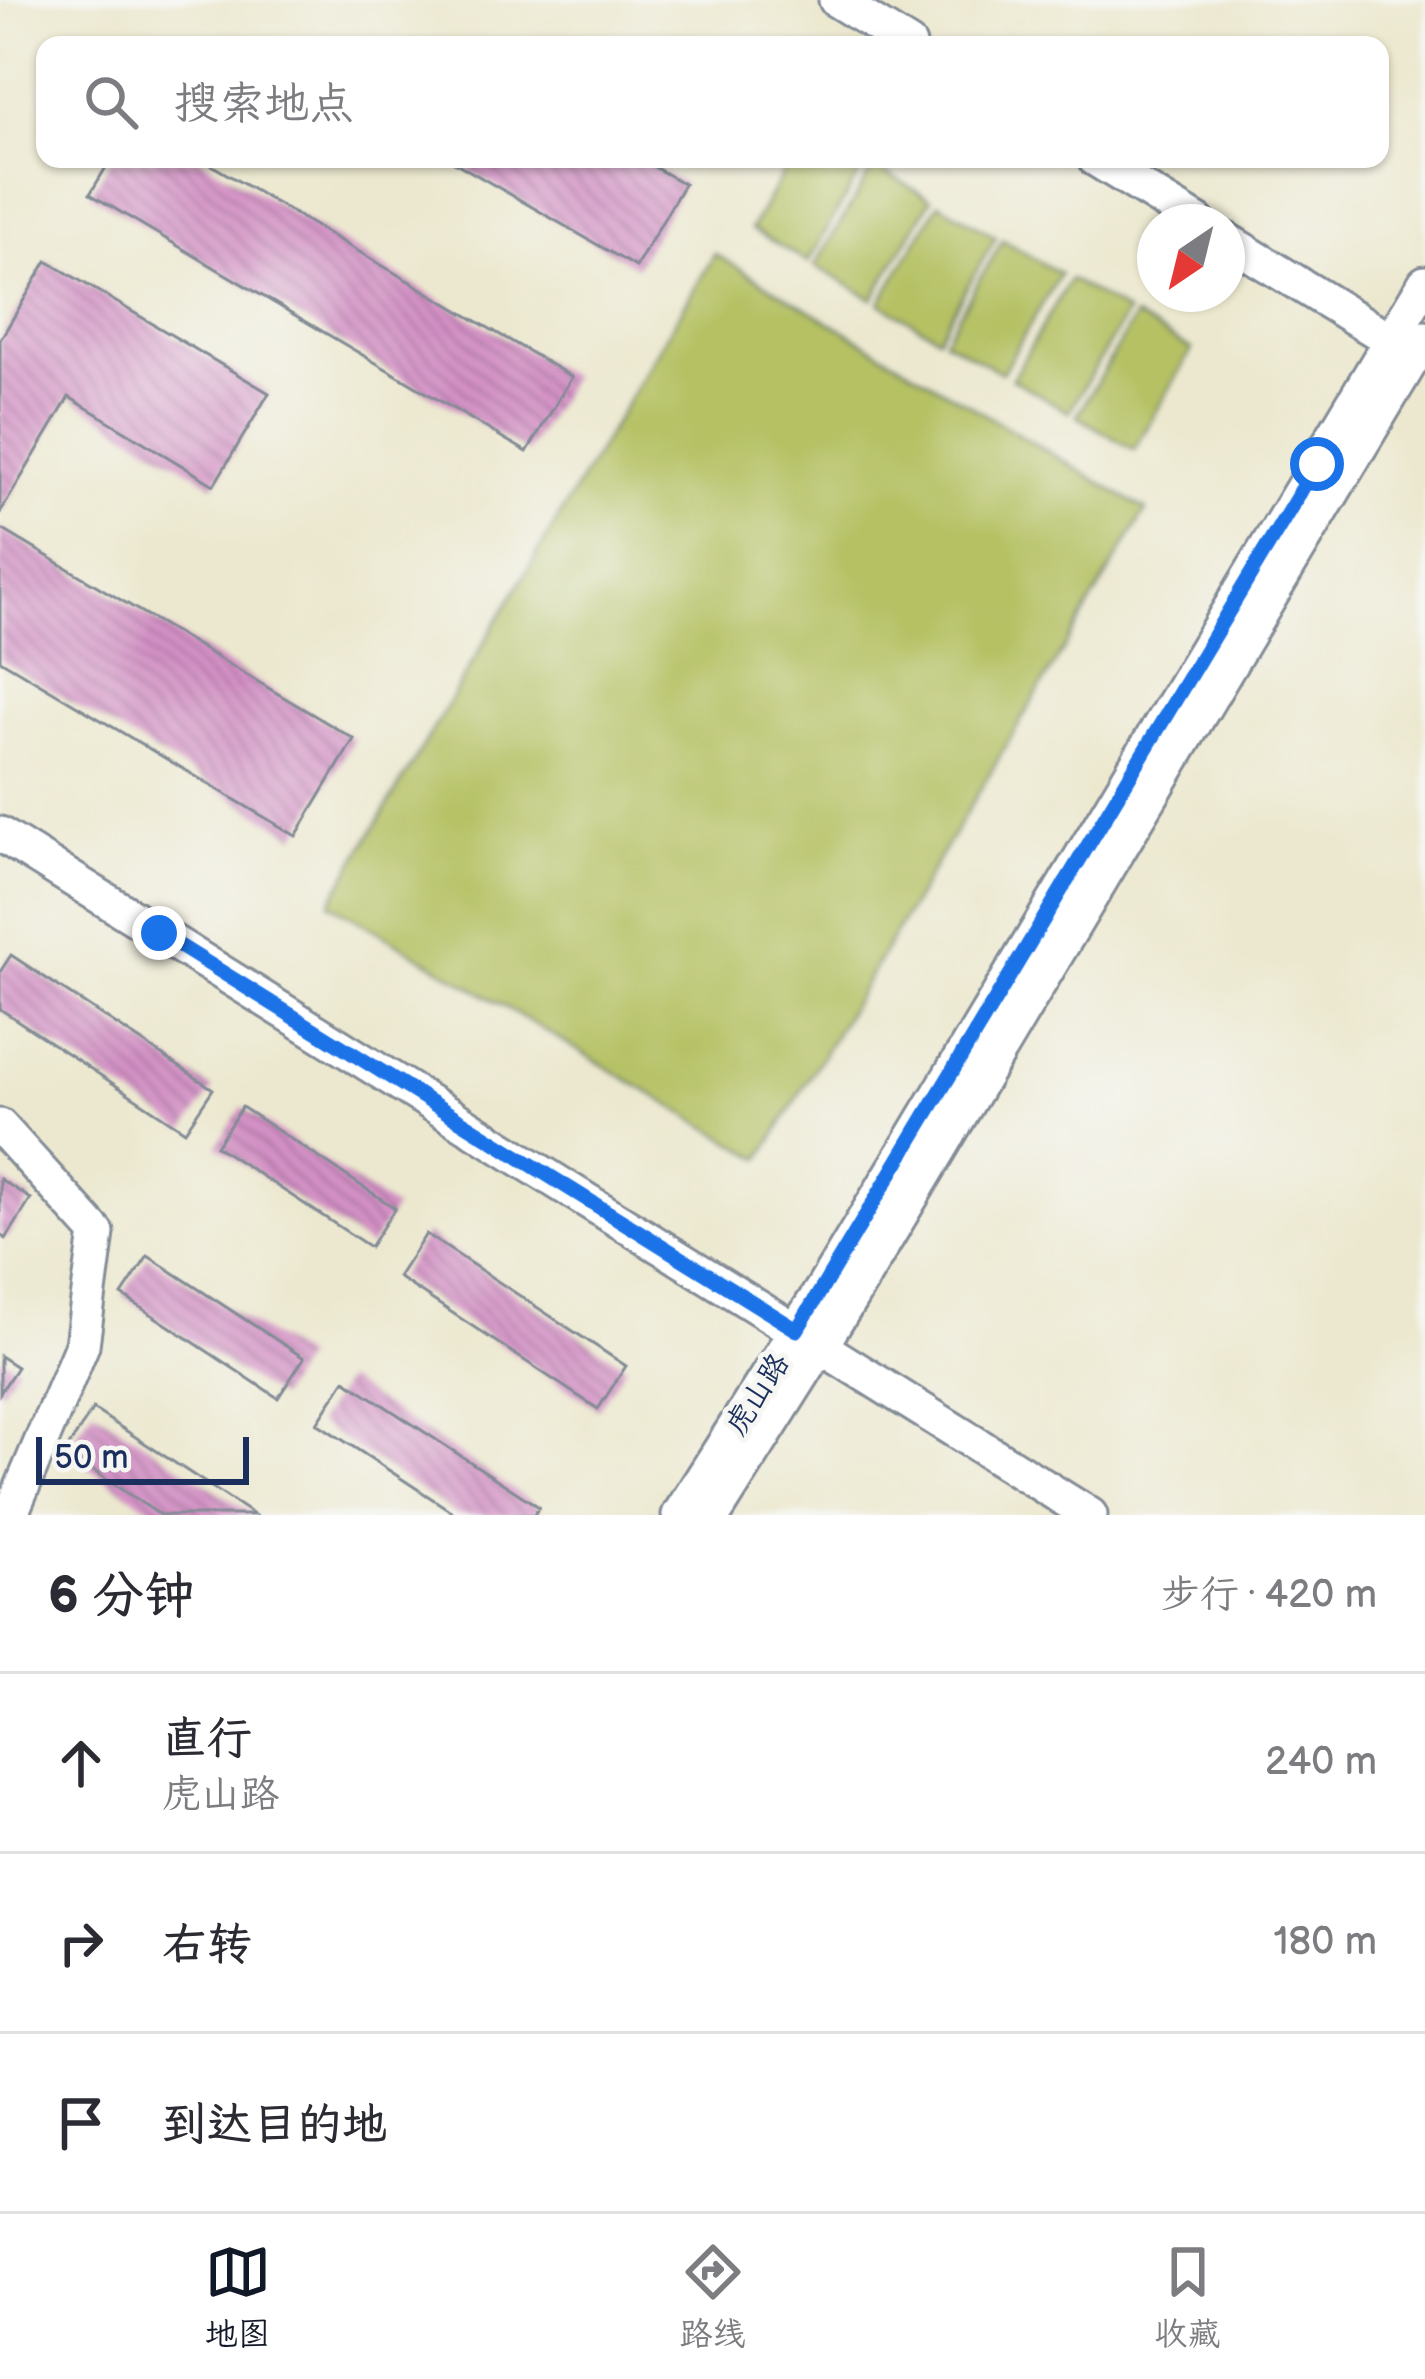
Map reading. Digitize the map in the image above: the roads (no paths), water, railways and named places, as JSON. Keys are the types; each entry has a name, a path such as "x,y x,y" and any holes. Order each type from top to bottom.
{"street":[{"path":"836,0 894,36"},
{"path":"1110,168 1169,204"},
{"path":"1245,250 1414,349"},
{"name":"虎山路","path":"714,1515 809,1338 1414,349 1425,283"},
{"path":"0,834 1090,1515"},
{"path":"0,1126 97,1233 82,1345 17,1511"},
{"name":"虎山路","path":"679,1515 809,1338"}]}
